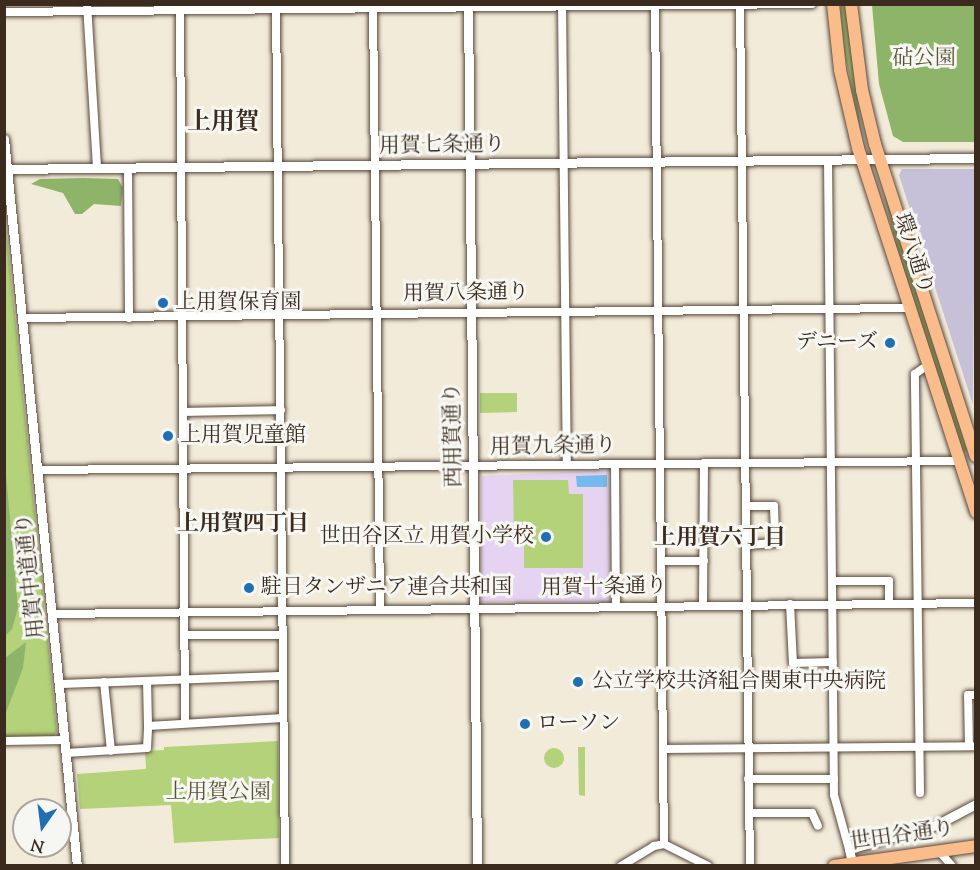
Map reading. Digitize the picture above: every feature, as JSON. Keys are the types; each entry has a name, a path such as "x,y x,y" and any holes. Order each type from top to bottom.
{"main road":[{"name":"環八通り","path":"833,4 840,70 861,159 975,512"},
{"name":"環八通り","path":"851,4 862,90 880,159 975,456"},
{"name":"世田谷通り","path":"834,866 975,846"}],"street":[{"path":"4,12 87,8 812,4"},
{"path":"562,5 567,464"},
{"path":"740,5 750,866"},
{"name":"西用賀通り","path":"468,6 477,866"},
{"path":"655,6 664,844"},
{"path":"373,7 380,608"},
{"path":"87,8 97,168"},
{"path":"180,8 185,412 185,723"},
{"path":"276,8 285,866"},
{"name":"用賀中道通り","path":"4,139 77,866"},
{"name":"用賀七条通り","path":"6,169 975,158"},
{"path":"828,159 834,795 853,864"},
{"path":"128,168 129,318"},
{"name":"用賀八条通り","path":"23,318 183,318 471,311 910,308"},
{"path":"920,793 915,374 928,365"},
{"path":"185,412 280,410"},
{"path":"959,461 975,461"},
{"name":"用賀九条通り","path":"38,470 959,461"},
{"path":"703,605 704,463"},
{"path":"615,464 616,606"},
{"path":"747,506 774,506 775,543 747,545"},
{"path":"661,561 704,561"},
{"path":"832,581 889,581 890,603"},
{"name":"用賀十条通り","path":"53,614 186,610 283,611 380,608 975,603"},
{"path":"790,604 793,663 833,662"},
{"path":"185,635 282,635"},
{"path":"59,684 282,676"},
{"path":"66,753 147,748 147,681"},
{"path":"104,682 111,751"},
{"path":"663,749 972,746 968,695 975,695"},
{"path":"148,726 283,718"},
{"path":"4,741 65,740"},
{"path":"748,779 834,779"},
{"path":"849,849 927,828 975,804"},
{"path":"749,813 812,813 818,826"},
{"path":"621,866 644,850 664,844 708,866"},
{"path":"939,851 952,866"}],"shaded area":[{"path":"902,169 975,169 973,405 899,175"},
{"name":"世田谷区立 用賀小学校","path":"609,470 610,602 481,602 481,476"}],"green space":[{"path":"840,5 846,5 862,139 845,55"},
{"name":"砧公園","path":"872,5 975,5 975,142 903,142 893,136 879,84"},
{"path":"40,179 118,179 123,188 121,206 94,204 82,214 75,214 63,193 31,184"},
{"path":"882,184 967,449 966,452 962,451 896,247"},
{"path":"5,217 57,732 53,737 5,737"},
{"path":"480,393 517,393 517,412 480,413"},
{"path":"5,464 18,608 12,629 5,636"},
{"path":"513,480 568,480 569,494 583,494 583,568 524,568 524,536 514,536"},
{"path":"26,642 23,668 5,715 5,658"},
{"name":"上用賀公園","path":"278,741 279,838 174,843 171,805 80,809 77,774 146,769 145,751 164,750 164,747"},
{"path":"578,747 585,747 585,796 579,795"},
{"path":"550,748 558,748 564,754 564,762 558,768 550,768 544,762 544,754"}],"water":[{"path":"607,475 607,487 577,487 576,476"}],"place":[{"name":"上用賀保育園","path":"163,303"},
{"name":"デニーズ","path":"890,343"},
{"name":"上用賀児童館","path":"168,436"},
{"name":"世田谷区立 用賀小学校","path":"546,537"},
{"name":"駐日タンザニア連合共和国","path":"249,588"},
{"name":"公立学校共済組合関東中央病院","path":"578,682"},
{"name":"ローソン","path":"525,724"}],"district":[{"name":"上用賀","path":"223,124"},
{"name":"上用賀四丁目","path":"243,526"},
{"name":"上用賀六丁目","path":"720,540"}]}
